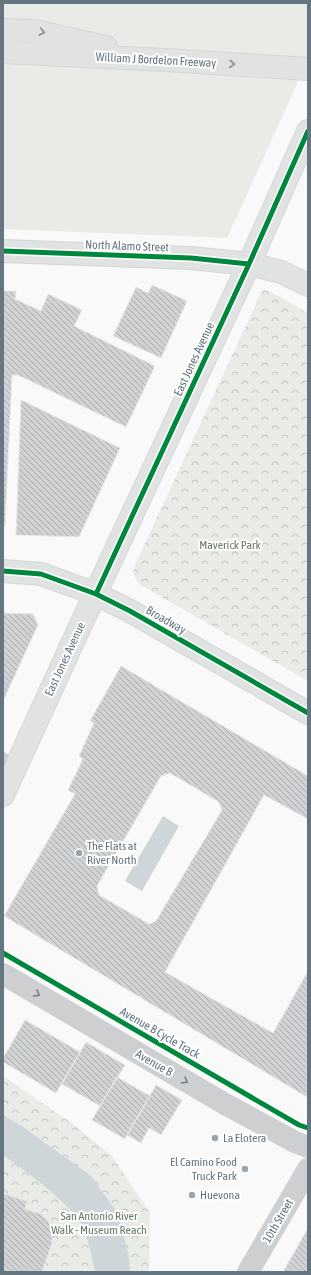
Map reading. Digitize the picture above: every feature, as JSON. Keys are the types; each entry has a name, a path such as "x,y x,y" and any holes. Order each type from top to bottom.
{"main road":[{"path":"3,30 34,30 165,60"},
{"name":"William J Bordelon Freeway","path":"3,52 308,69"},
{"name":"East Jones Avenue","path":"3,795 10,763 96,594 249,264 308,131"},
{"name":"North Alamo Street","path":"3,251 190,258 249,264 280,272 308,285"},
{"name":"Broadway","path":"3,571 41,574 96,594 130,611 308,713"}],"street":[{"name":"Avenue B","path":"3,974 225,1104 295,1142 308,1146"},
{"name":"10th Street","path":"248,1272 308,1169"}],"green space":[{"path":"3,3 308,3 308,60 227,238 3,229"},
{"name":"Maverick Park","path":"264,290 269,291 308,313 308,681 139,584 133,573 136,563 261,293"},
{"name":"San Antonio River Walk - Museum Reach","path":"3,1076 73,1124 112,1156 150,1213 149,1272 42,1272 48,1221 41,1214 25,1209 4,1194"}],"shaded area":[{"path":"163,816 179,826 142,891 125,881"},
{"path":"3,1115 23,1127 91,1176 118,1214 129,1256 130,1272 95,1272 84,1228 75,1215 46,1187 3,1155"}],"building":[{"path":"152,285 187,301 161,358 113,336 136,287 148,293"},
{"path":"3,291 16,291 15,299 41,311 48,294 82,310 74,326 155,366 126,427 18,375 12,375 5,526 3,526"},
{"path":"21,400 120,448 79,537 16,535"},
{"path":"3,613 33,614 38,625 3,701"},
{"name":"The Flats at River North","path":"121,666 308,776 308,819 264,795 165,972 273,1033 308,971 307,1097 4,916 75,794 68,790 83,759 79,756 94,723 90,721","holes":["170,773 219,802 222,810 156,921 149,924 99,895 97,886 161,776"]},
{"path":"25,1020 80,1052 56,1093 3,1062 3,1058"},
{"path":"86,1042 125,1065 100,1106 62,1084"},
{"path":"117,1077 150,1096 125,1139 92,1120"},
{"path":"156,1085 182,1100 161,1135 149,1128 141,1143 127,1135"},
{"path":"3,1188 6,1189 4,1194 27,1201 25,1209 41,1214 48,1221 52,1231 52,1243 42,1272 3,1272"},
{"path":"308,1228 308,1272 283,1272"}],"cycle path":[{"path":"96,594 249,264 308,131"},
{"path":"3,251 191,258 249,264"},
{"path":"3,571 41,574 96,594 130,611 308,713"},
{"name":"Avenue B Cycle Track","path":"3,953 299,1125 308,1128"}],"place":[{"name":"The Flats at River North","path":"79,853"},
{"name":"La Elotera","path":"215,1138"},
{"name":"El Camino Food Truck Park","path":"245,1169"},
{"name":"Huevona","path":"192,1195"}]}
